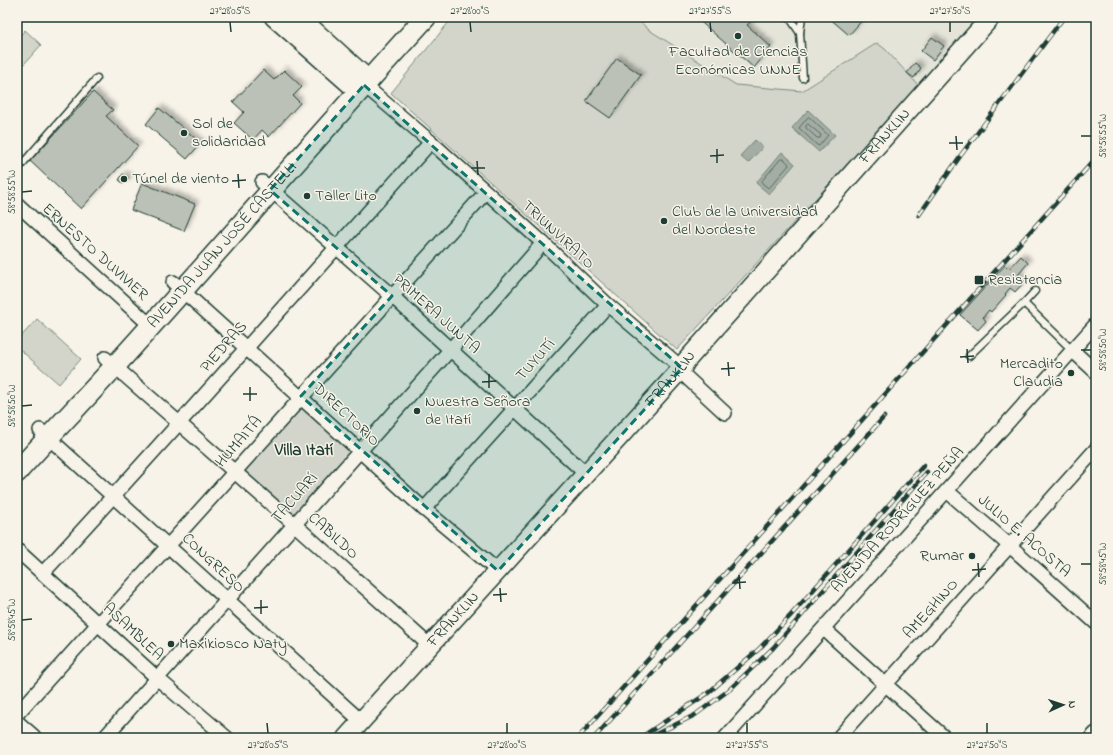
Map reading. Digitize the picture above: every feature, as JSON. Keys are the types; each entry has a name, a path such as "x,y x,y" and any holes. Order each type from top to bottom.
{"main road":[{"name":"AVENIDA JUAN JOSÉ CASTELLI","path":"17,455 44,433 110,362 358,81 410,17"},
{"name":"AVENIDA JUAN JOSÉ CASTELLI","path":"358,81 426,17"},
{"name":"AVENIDA JUAN JOSÉ CASTELLI","path":"17,472 44,433"}],"street":[{"path":"274,17 358,81"},
{"path":"299,17 358,81"},
{"name":"FRANKLIN","path":"346,738 682,368 686,361 991,17"},
{"name":"TRIUNVIRATO","path":"358,81 430,142 543,243 608,305 682,368 685,376 725,413"},
{"name":"PIEDRAS","path":"43,573 180,423 430,142"},
{"name":"PRIMERA JUNTA","path":"266,186 335,248 392,296 586,474"},
{"name":"HUMAITÁ","path":"17,714 235,473 301,396 486,192"},
{"name":"ERNESTO DUVIVIER","path":"17,204 146,321"},
{"name":"TACUARÍ","path":"104,738 450,350 543,243"},
{"name":"DIRECTORIO","path":"178,286 424,509 498,571"},
{"name":"TUYUTÍ","path":"424,509 608,305"},
{"name":"AVENIDA RODRÍGUEZ PEÑA","path":"725,738 1096,324"},
{"path":"1072,350 1096,372"},
{"name":"CABILDO","path":"110,362 430,646"},
{"name":"CONGRESO","path":"44,433 361,721"},
{"name":"AMEGHINO","path":"838,738 1096,449"},
{"name":"JULIO E. ACOSTA","path":"947,491 1096,623"},
{"name":"ASAMBLEA","path":"17,550 157,678 227,738"},
{"path":"824,629 945,738"},
{"path":"17,725 32,738"},
{"path":"1091,738 1096,733"}],"lane":[{"path":"789,17 800,33"},
{"path":"802,17 800,33 803,78"},
{"path":"17,170 97,78"},
{"path":"969,356 1035,291"},
{"path":"1024,303 1072,350"}],"highlighted area":[{"path":"364,85 682,368 498,571 301,396 392,296 270,190"}],"shaded area":[{"name":"Club de la Universidad del Nordeste","path":"453,17 635,17 649,30 736,85 802,91 877,43 885,49 919,86 677,350 391,93"},
{"path":"635,17 980,17 919,86 885,49 877,43 802,91 736,85 649,30"},
{"path":"25,30 41,45 17,72 17,39"},
{"path":"37,319 81,359 59,384 17,347 17,341"},
{"path":"301,405 352,450 294,517 243,471"}],"water":[{"path":"808,110 835,135 819,152 792,128"},
{"path":"755,140 763,147 748,163 740,156"},
{"path":"782,152 795,164 769,194 756,183"}],"building":[{"name":"Facultad de Ciencias Económicas UNNE","path":"695,17 756,17 747,25 771,47 754,68"},
{"path":"828,17 865,17 849,35"},
{"path":"932,37 944,46 933,60 921,51"},
{"path":"617,58 641,75 610,118 586,101"},
{"path":"915,63 921,68 914,78 907,73"},
{"path":"263,70 274,80 284,70 302,87 293,96 300,103 269,137 262,130 253,140 234,123 244,112 233,102"},
{"path":"93,92 113,110 106,116 138,146 81,209 30,161"},
{"path":"159,108 201,143 187,159 146,124"},
{"name":"Túnel de viento","path":"123,174 129,178 124,184 119,180"},
{"path":"142,183 195,204 184,231 131,210"},
{"path":"1021,256 1028,263 1018,275 1025,281 1015,292 1010,288 1005,294 1006,295 991,312 989,310 983,317 986,321 978,330 960,315 1005,265 1009,269"}],"railway":[{"path":"919,215 961,155 1064,17"},
{"path":"578,738 1096,158"},
{"path":"594,738 884,417"},
{"path":"640,738 708,693 759,649 924,465"},
{"path":"648,738 695,715 729,690 773,648 927,472"}],"place":[{"name":"Facultad de Ciencias Económicas UNNE","path":"738,36"},
{"name":"Sol de solidaridad","path":"184,133"},
{"name":"Túnel de viento","path":"124,179"},
{"name":"Taller Lito","path":"307,196"},
{"name":"Club de la Universidad del Nordeste","path":"664,221"},
{"name":"Resistencia","path":"979,280"},
{"name":"Mercadito Claudia","path":"1071,373"},
{"name":"Nuestra Señora de Itatí","path":"417,411"},
{"name":"Rumar","path":"972,556"},
{"name":"Maxikiosco Naty","path":"171,644"}],"district":[{"name":"Villa Itatí","path":"304,450"}]}
